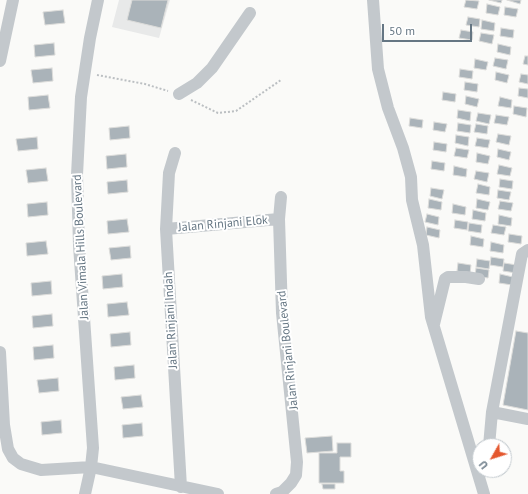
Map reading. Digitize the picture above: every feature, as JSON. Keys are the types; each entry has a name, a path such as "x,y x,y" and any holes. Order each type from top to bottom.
{"street":[{"path":"0,61 13,0"},
{"name":"Jalan Vimala Hills Boulevard","path":"85,494 91,467 92,441 79,245 77,176 82,96 90,38 98,0"},
{"path":"373,0 378,69 388,108 403,148 411,177 412,200 423,245 426,280 433,327 484,494"},
{"path":"179,94 197,83 212,68 250,13"},
{"name":"Jalan Rinjani Indah","path":"175,154 169,173 166,229 181,487"},
{"name":"Jalan Rinjani Boulevard","path":"276,494 282,492 296,475 297,462 282,313 279,219 281,197"},
{"name":"Jalan Rinjani Elok","path":"166,229 279,219"},
{"path":"490,438 492,412 522,254 528,250"},
{"path":"433,327 445,279 448,277 479,279"},
{"path":"0,352 2,424 8,449 13,458 21,464 41,470 91,467 218,494"},
{"path":"492,412 528,419"},
{"path":"484,494 485,478"}],"shaded area":[{"path":"119,0 170,0 159,38 112,27"}],"building":[{"path":"132,0 168,0 161,28 127,20"},
{"path":"466,0 479,1 477,9 464,7"},
{"path":"489,0 502,0 501,3"},
{"path":"507,0 521,0 520,4"},
{"path":"487,4 500,7 498,15 486,13"},
{"path":"505,7 518,9 516,17 504,15"},
{"path":"63,10 65,23 45,25 43,12"},
{"path":"468,17 480,19 479,27 466,25"},
{"path":"482,20 495,23 494,31 481,29"},
{"path":"501,28 514,30 513,38 500,36"},
{"path":"461,30 473,32 472,40 459,38"},
{"path":"481,33 494,35 492,44 479,41"},
{"path":"54,43 55,55 35,57 34,45"},
{"path":"498,44 511,47 510,55 497,52"},
{"path":"525,56 528,56 528,65 523,64"},
{"path":"495,58 508,60 506,69 493,66"},
{"path":"475,59 488,62 486,70 474,68"},
{"path":"52,68 53,81 33,83 31,70"},
{"path":"460,69 473,71 472,79 459,77"},
{"path":"496,72 509,75 507,83 495,80"},
{"path":"521,74 528,75 528,84 519,82"},
{"path":"465,82 478,84 477,92 464,90"},
{"path":"519,88 528,89 528,98 518,96"},
{"path":"443,92 456,94 455,102 442,100"},
{"path":"48,95 50,108 29,110 28,97"},
{"path":"466,96 479,99 477,107 465,104"},
{"path":"500,97 512,100 511,108 498,106"},
{"path":"514,106 527,108 526,117 513,114"},
{"path":"458,110 471,112 470,121 457,118"},
{"path":"478,113 491,115 489,124 476,121"},
{"path":"496,115 509,117 507,125 494,123"},
{"path":"410,118 423,120 422,128 409,126"},
{"path":"434,122 447,124 445,132 433,130"},
{"path":"458,123 471,125 470,133 457,131"},
{"path":"476,124 488,126 487,134 474,132"},
{"path":"129,126 130,138 110,140 109,128"},
{"path":"498,134 511,136 509,145 496,142"},
{"path":"456,135 469,137 468,146 455,143"},
{"path":"37,137 38,149 18,151 16,139"},
{"path":"477,138 490,140 488,148 475,146"},
{"path":"434,142 447,144 446,152 433,150"},
{"path":"456,148 469,150 467,158 454,156"},
{"path":"498,149 511,152 509,160 497,157"},
{"path":"477,153 490,156 488,164 476,162"},
{"path":"126,154 127,167 107,169 106,156"},
{"path":"432,161 445,163 444,171 431,169"},
{"path":"499,165 512,168 510,176 497,174"},
{"path":"454,166 467,169 466,177 453,175"},
{"path":"46,168 48,181 28,183 26,170"},
{"path":"476,171 489,173 487,182 474,179"},
{"path":"500,179 513,181 512,189 499,187"},
{"path":"127,180 128,192 108,194 107,182"},
{"path":"478,184 490,187 489,195 476,193"},
{"path":"431,188 444,190 442,199 430,196"},
{"path":"498,190 511,192 509,200 497,198"},
{"path":"429,199 442,202 441,210 428,208"},
{"path":"477,199 490,202 488,210 476,208"},
{"path":"500,201 513,203 511,211 498,209"},
{"path":"47,202 48,215 28,217 27,204"},
{"path":"453,204 466,207 465,215 452,213"},
{"path":"473,210 486,213 485,221 472,219"},
{"path":"427,214 439,217 438,225 425,222"},
{"path":"499,215 512,218 511,226 498,224"},
{"path":"127,219 129,232 108,234 107,221"},
{"path":"455,220 468,222 467,230 454,228"},
{"path":"469,223 482,225 481,233 468,231"},
{"path":"493,225 506,227 504,235 491,233"},
{"path":"427,227 440,230 439,238 426,235"},
{"path":"509,234 522,236 521,244 508,242"},
{"path":"471,236 484,239 483,247 470,245"},
{"path":"46,241 48,254 27,256 26,243"},
{"path":"491,242 504,245 503,253 490,251"},
{"path":"130,246 131,258 111,260 109,248"},
{"path":"491,257 504,259 503,267 490,265"},
{"path":"477,259 490,261 489,269 476,267"},
{"path":"458,263 471,265 470,274 457,271"},
{"path":"504,263 517,265 516,273 503,271"},
{"path":"476,268 489,270 488,278 475,276"},
{"path":"122,274 123,287 103,289 102,276"},
{"path":"500,274 513,277 512,285 499,283"},
{"path":"51,281 52,294 32,296 31,283"},
{"path":"127,302 129,315 108,317 107,304"},
{"path":"52,314 53,326 33,328 32,316"},
{"path":"516,331 528,333 528,410 503,405"},
{"path":"130,332 131,345 111,347 110,334"},
{"path":"53,345 54,358 34,360 33,347"},
{"path":"134,365 135,378 115,380 114,367"},
{"path":"58,378 59,391 39,393 37,380"},
{"path":"141,395 143,407 123,409 121,397"},
{"path":"61,420 62,433 42,435 41,422"},
{"path":"142,423 143,436 123,438 122,425"},
{"path":"332,436 333,451 307,453 305,438"},
{"path":"337,443 351,443 351,457 340,457 340,471 344,471 344,483 319,483 319,453 337,453"},
{"path":"322,484 335,484 335,489 323,489"}]}
